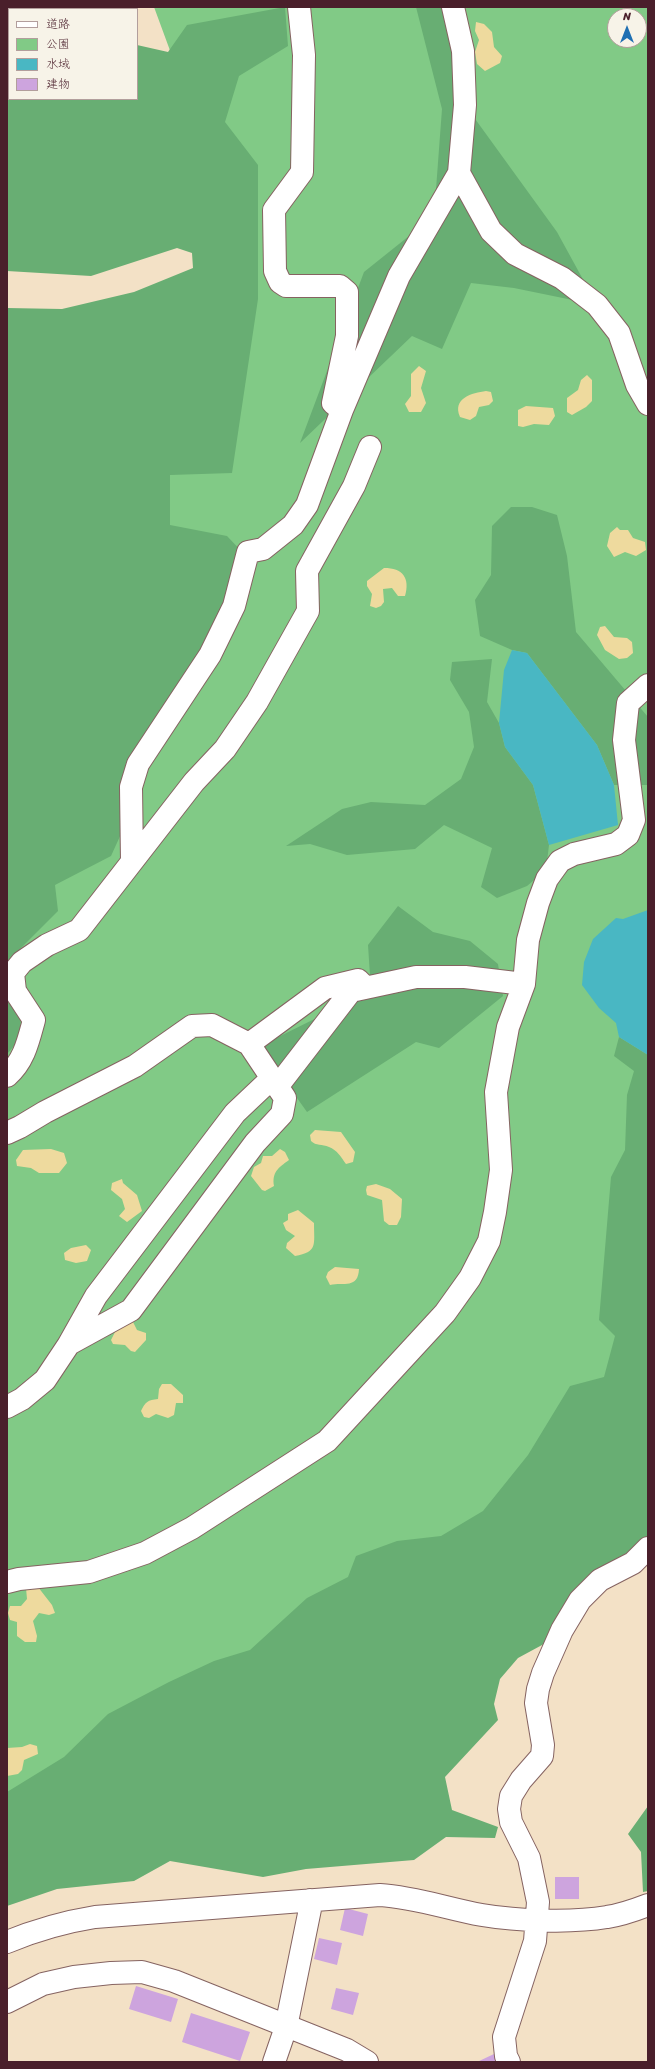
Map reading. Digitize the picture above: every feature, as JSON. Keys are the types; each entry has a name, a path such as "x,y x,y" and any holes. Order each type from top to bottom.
{"street":[{"path":"299,7 304,55 302,172 274,210 275,271 280,282 286,286 340,286 347,292 347,336 333,403 342,410"},
{"path":"132,861 131,786 138,764 210,655 234,606 248,552 263,549 293,525 307,505 342,410 399,276 459,173 465,105 463,51 454,7"},
{"path":"463,51 467,36 465,7"},
{"path":"459,173 491,231 515,254 562,278 597,305 619,333 637,385 648,404"},
{"path":"619,333 634,337 648,372"},
{"path":"7,1076 18,1067 27,1048 34,1020 15,991 13,973 22,962 47,945 79,930 194,782 225,749 257,702 308,611 307,571 354,486 370,448"},
{"path":"7,1582 19,1579 90,1572 145,1553 192,1528 327,1441 445,1312 470,1278 488,1241 501,1170 496,1092 508,1028 524,984 528,940 547,879 560,861 574,854 616,844 628,835 634,820 624,740 628,703 648,685"},
{"path":"7,1408 22,1400 45,1380 69,1344 96,1296 235,1113 274,1082 351,991 416,977 465,977 524,984"},
{"path":"249,1044 325,988 358,980 367,988"},
{"path":"7,1133 135,1066 192,1026 212,1025 249,1044 285,1098 282,1114 256,1143 131,1310 69,1344"},
{"path":"508,2062 504,2037 535,1941 538,1919 538,1902 534,1876 529,1858 511,1822 509,1809 511,1796 521,1780 542,1756 543,1745 536,1703 542,1673 562,1630 580,1600 600,1580 633,1563 648,1548"},
{"path":"7,1942 40,1928 95,1917 380,1895 396,1896 483,1915 538,1919 584,1920 608,1917 648,1905"},
{"path":"274,2062 286,2027 310,1910 310,1900"},
{"path":"7,2002 43,1984 74,1977 110,1973 142,1972 174,1981 286,2027 347,2050 367,2062"}],"green space":[{"path":"154,7 648,7 648,1466 7,1820 7,815 229,287 186,94"},
{"path":"285,7 288,46 239,76 225,122 258,165 258,299 232,473 170,475 170,525 227,536 245,555 215,636 149,736 126,823 111,856 55,885 58,911 7,962 7,308 62,309 134,292 193,268 192,253 177,248 91,276 7,271 7,26 8,100 138,100 138,45 168,52 187,25"},
{"path":"416,7 456,7 465,105 557,232 597,305 514,288 471,283 442,349 412,336 300,443 364,272 434,216 442,109"},
{"path":"511,507 532,507 557,515 567,556 576,632 648,717 648,785 614,785 597,745 527,653 512,650 480,636 475,600 491,575 492,526"},
{"path":"492,659 487,702 499,723 505,747 533,785 549,845 546,870 527,886 497,898 481,887 492,848 444,825 415,849 347,855 310,844 286,846 342,809 371,802 425,805 461,779 474,747 469,712 450,680 452,662"},
{"path":"398,906 433,932 470,941 498,964 503,996 439,1048 416,1042 307,1112 260,1046 371,991 368,945"},
{"path":"7,993 21,1014 20,1039 7,1054"},
{"path":"619,1037 648,1055 648,1546 555,1638 518,1658 500,1679 494,1704 498,1720 445,1777 452,1810 498,1827 495,1838 446,1837 414,1860 306,1869 263,1877 170,1861 134,1881 57,1889 7,1906 7,1792 64,1757 108,1714 169,1682 214,1661 250,1650 307,1598 348,1577 356,1556 397,1541 441,1536 483,1511 528,1455 570,1386 604,1377 615,1336 599,1320 611,1177 625,1150 627,1095 634,1071 614,1056"},
{"path":"648,1806 648,1891 643,1892 641,1852 628,1834"}],"sand":[{"path":"476,22 484,24 492,32 494,47 502,56 500,63 485,71 477,64 475,52 479,40 475,31"},
{"path":"419,366 426,371 421,388 426,403 421,412 409,412 405,404 411,396 411,374"},
{"path":"587,375 592,380 592,401 586,407 572,415 567,412 567,398 578,390 581,380"},
{"path":"486,391 491,392 493,401 489,405 479,407 476,416 470,420 460,417 458,411 461,401 475,393"},
{"path":"526,406 553,408 555,416 549,425 534,424 523,427 518,426 518,410"},
{"path":"617,527 620,530 628,530 633,538 645,542 646,550 636,556 625,552 614,557 607,546 610,533"},
{"path":"384,568 391,568 404,575 406,579 405,596 398,596 392,588 383,589 384,602 381,606 376,608 370,606 372,594 367,586 367,581"},
{"path":"605,626 614,637 627,638 632,642 633,653 627,658 619,659 605,650 597,635 600,627"},
{"path":"315,1130 341,1132 355,1152 353,1162 346,1164 339,1154 332,1148 315,1144 311,1141 310,1135"},
{"path":"51,1149 64,1153 67,1163 59,1173 39,1173 31,1168 17,1166 16,1160 23,1150"},
{"path":"280,1149 285,1152 289,1160 282,1165 275,1174 274,1186 265,1191 262,1190 251,1176 254,1167 261,1163 263,1156 272,1156"},
{"path":"122,1179 123,1183 137,1195 142,1211 127,1222 119,1216 125,1209 122,1199 111,1190 112,1183"},
{"path":"376,1184 390,1189 402,1199 401,1217 397,1225 389,1225 384,1221 382,1200 367,1195 367,1186"},
{"path":"298,1210 314,1223 314,1242 311,1250 295,1256 286,1248 287,1243 295,1236 286,1230 283,1223 288,1220 288,1214"},
{"path":"86,1245 91,1250 87,1261 76,1263 65,1260 64,1253 71,1248"},
{"path":"335,1267 359,1269 356,1280 349,1283 330,1285 326,1277 328,1272"},
{"path":"133,1322 137,1330 146,1333 146,1340 135,1352 131,1351 125,1345 113,1344 111,1340 118,1326"},
{"path":"162,1384 171,1384 183,1395 183,1403 176,1403 174,1415 168,1418 156,1414 149,1418 144,1417 141,1411 142,1408 147,1402 158,1399 159,1389"},
{"path":"38,1587 52,1605 55,1613 49,1615 39,1613 33,1621 37,1636 36,1642 25,1642 17,1636 17,1622 10,1620 8,1613 10,1606 21,1606 27,1599 26,1588"},
{"path":"30,1744 37,1746 38,1754 24,1760 22,1770 18,1774 7,1776 7,1748 22,1747"}],"water":[{"path":"512,650 527,653 597,745 614,785 618,825 549,845 533,785 505,747 499,723 504,670"},
{"path":"648,910 648,1055 619,1037 616,1023 599,1008 582,985 584,962 593,939 616,918 623,919"}],"building":[{"path":"555,1877 579,1877 579,1899 555,1899"},
{"path":"345,1908 368,1914 363,1936 340,1930"},
{"path":"319,1938 342,1943 337,1965 314,1959"},
{"path":"136,1986 178,1999 171,2022 129,2009"},
{"path":"336,1988 359,1993 353,2015 331,2009"},
{"path":"191,2013 250,2032 240,2061 182,2042"},
{"path":"494,2054 497,2062 477,2062"}]}
